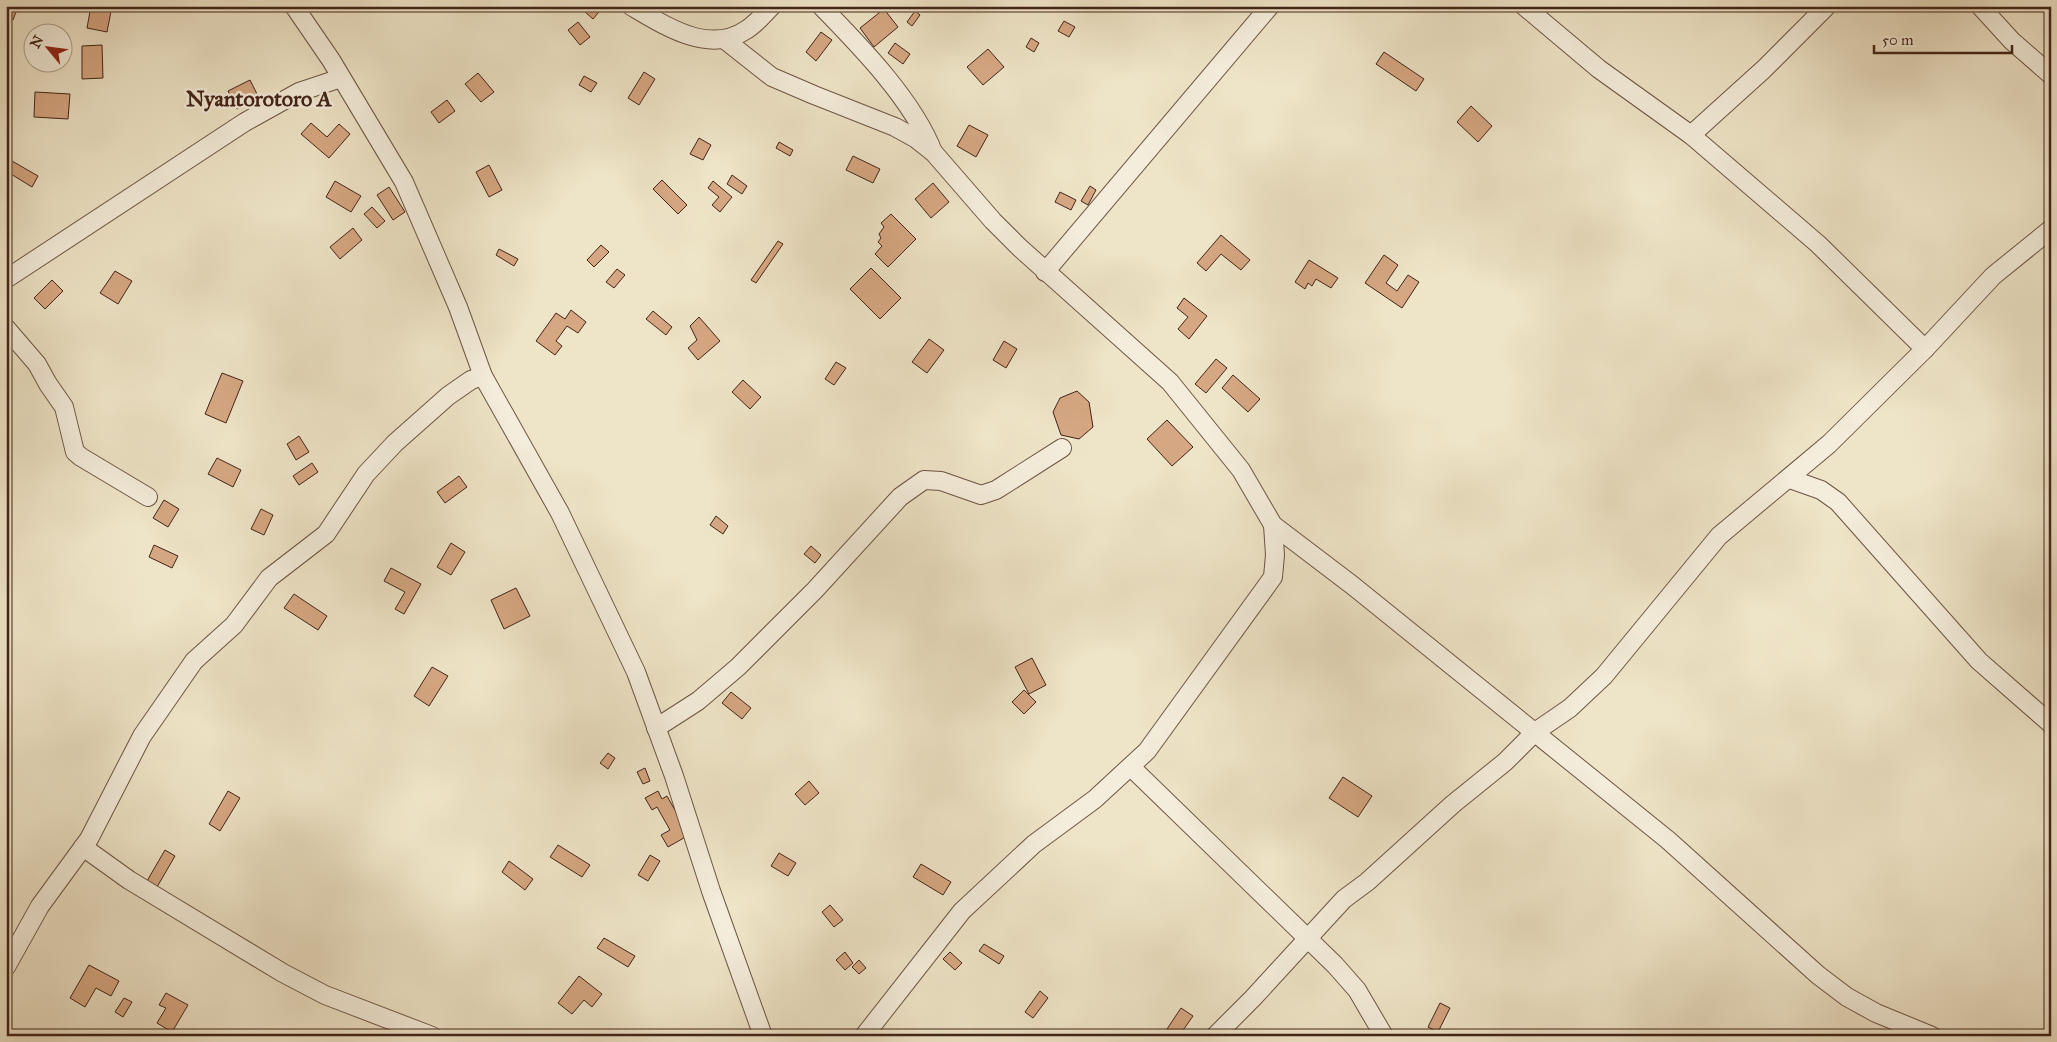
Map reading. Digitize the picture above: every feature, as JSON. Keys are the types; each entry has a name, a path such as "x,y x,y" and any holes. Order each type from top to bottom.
{"street":[{"path":"294,6 341,78 404,182 458,307 484,376 560,513 636,672 763,1036"},
{"path":"631,6 686,34 706,40 725,40 747,30 772,6"},
{"path":"822,6 887,78 926,132 934,154"},
{"path":"1045,272 1270,6"},
{"path":"1524,6 1599,69 1691,134 1818,244 1924,349"},
{"path":"1691,134 1764,69 1827,6"},
{"path":"1980,6 2012,41 2051,75"},
{"path":"725,40 772,77 895,127 915,138 934,154 993,222 1045,272 1170,382 1241,470 1273,525 1352,585 1668,840 1818,975 1848,997 1876,1013 1932,1036"},
{"path":"6,279 245,122 299,92 341,78"},
{"path":"1215,1036 1308,940 1344,899 1367,882 1453,804 1504,762 1535,732 1570,708 1604,676 1719,536 1790,479 1829,444 1924,349 1993,276 2028,246 2051,230"},
{"path":"6,328 37,364 64,407 75,452 80,457 148,497"},
{"path":"6,966 40,906 84,847 142,736 194,661 234,625 269,578 326,534 366,474 395,443 448,396 471,380 484,376"},
{"path":"656,728 698,701 738,667 815,590 900,497 924,480 941,480 981,495 996,490 1062,448"},
{"path":"1790,479 1821,490 1838,502 1979,661 2051,724"},
{"path":"864,1036 962,911 1034,844 1095,799 1131,767 1163,731 1273,577 1275,555 1273,525"},
{"path":"1131,767 1335,965 1358,990 1384,1036"},
{"path":"84,847 129,880 283,973 325,994 432,1036"}],"building":[{"path":"6,6 18,6 13,20 6,17"},
{"path":"91,6 112,6 107,32 87,28"},
{"path":"588,6 603,7 593,19 584,11"},
{"path":"884,9 898,27 874,47 860,28"},
{"path":"915,11 920,15 912,26 907,22"},
{"path":"1064,21 1075,27 1069,37 1058,31"},
{"path":"578,22 590,37 580,45 568,30"},
{"path":"821,32 832,40 816,61 806,52"},
{"path":"1031,38 1039,43 1034,52 1026,47"},
{"path":"895,43 910,54 903,64 888,53"},
{"path":"102,45 103,78 82,79 82,46"},
{"path":"988,49 1004,67 983,85 967,67"},
{"path":"1384,52 1424,79 1416,91 1376,64"},
{"path":"644,72 655,79 639,105 628,98"},
{"path":"478,73 494,92 481,102 465,84"},
{"path":"584,76 597,83 591,92 579,85"},
{"path":"250,80 259,98 237,109 228,91"},
{"path":"35,92 70,94 68,119 34,117"},
{"path":"447,100 455,111 439,123 431,112"},
{"path":"1471,106 1492,126 1478,142 1457,122"},
{"path":"311,123 327,137 339,124 350,134 329,158 301,134"},
{"path":"969,125 988,135 976,157 957,146"},
{"path":"699,138 711,145 703,160 690,154"},
{"path":"779,142 793,150 790,156 776,148"},
{"path":"853,156 880,169 873,183 846,170"},
{"path":"12,161 38,176 32,187 6,171"},
{"path":"489,165 502,190 489,197 476,172"},
{"path":"732,175 747,186 742,194 727,184"},
{"path":"662,180 687,205 678,214 653,189"},
{"path":"335,181 361,196 351,212 326,197"},
{"path":"713,181 732,197 720,212 712,205 719,197 708,188"},
{"path":"933,183 949,202 931,218 915,199"},
{"path":"1090,186 1096,190 1088,205 1081,201"},
{"path":"389,187 405,212 393,220 377,195"},
{"path":"1060,192 1076,200 1071,210 1055,202"},
{"path":"372,207 385,221 377,228 364,214"},
{"path":"891,214 916,239 888,267 875,254 882,246 878,242 881,238 879,234 884,227 881,223"},
{"path":"353,228 362,240 340,259 330,247"},
{"path":"1221,235 1250,260 1241,270 1221,254 1206,271 1197,263"},
{"path":"778,241 783,244 756,283 751,280"},
{"path":"601,245 609,252 594,267 587,260"},
{"path":"499,249 518,259 514,266 496,255"},
{"path":"1384,255 1398,265 1386,283 1397,291 1408,275 1419,282 1402,308 1365,283"},
{"path":"1309,260 1338,278 1331,288 1316,279 1312,286 1308,283 1305,289 1295,282"},
{"path":"871,268 901,298 880,319 850,289"},
{"path":"617,269 625,275 614,288 606,282"},
{"path":"115,271 132,281 118,304 100,293"},
{"path":"52,280 63,291 45,309 34,298"},
{"path":"1184,298 1207,316 1189,339 1178,329 1188,317 1177,308"},
{"path":"571,310 586,322 578,333 567,326 556,341 562,346 555,355 536,341 556,313 565,319"},
{"path":"653,311 672,327 666,335 646,319"},
{"path":"699,317 720,341 698,360 688,348 697,340 690,326"},
{"path":"929,339 944,350 927,373 912,362"},
{"path":"1004,341 1017,349 1006,368 993,360"},
{"path":"1216,359 1227,368 1206,393 1195,384"},
{"path":"836,362 846,368 834,385 825,379"},
{"path":"222,373 243,381 226,423 205,414"},
{"path":"1233,375 1260,399 1248,412 1222,388"},
{"path":"743,380 761,397 750,409 732,392"},
{"path":"1077,391 1089,402 1093,427 1079,439 1061,435 1053,412 1060,398"},
{"path":"1167,420 1193,447 1172,466 1147,439"},
{"path":"299,436 309,452 296,460 287,444"},
{"path":"217,458 241,470 233,487 208,474"},
{"path":"312,463 318,472 299,485 293,476"},
{"path":"459,476 467,487 445,503 437,492"},
{"path":"164,500 179,509 168,527 153,518"},
{"path":"261,509 273,515 264,535 251,529"},
{"path":"716,516 728,526 723,534 710,525"},
{"path":"451,543 465,552 451,575 437,567"},
{"path":"154,545 178,556 172,568 149,557"},
{"path":"811,546 821,555 815,563 804,554"},
{"path":"391,568 421,584 404,614 395,609 405,592 384,581"},
{"path":"516,588 530,616 504,629 491,600"},
{"path":"294,594 327,616 318,630 284,608"},
{"path":"1032,658 1046,685 1029,694 1015,667"},
{"path":"432,667 448,676 429,706 414,696"},
{"path":"1024,690 1036,702 1024,714 1012,702"},
{"path":"731,692 751,708 742,719 722,703"},
{"path":"608,753 615,758 608,769 600,763"},
{"path":"645,768 650,781 643,784 637,772"},
{"path":"1343,777 1372,796 1358,817 1329,798"},
{"path":"809,781 819,793 805,805 795,794"},
{"path":"228,791 240,798 220,831 209,824"},
{"path":"658,791 662,799 667,796 689,835 668,847 661,835 670,830 657,807 652,810 645,798"},
{"path":"558,845 590,865 582,877 550,857"},
{"path":"165,850 175,856 157,887 147,881"},
{"path":"779,853 796,863 788,876 771,866"},
{"path":"650,855 660,861 648,881 638,875"},
{"path":"509,861 533,879 525,890 502,872"},
{"path":"921,864 951,882 943,895 913,877"},
{"path":"830,905 843,920 834,927 822,912"},
{"path":"604,938 635,956 628,967 597,948"},
{"path":"984,944 1004,956 999,964 979,951"},
{"path":"845,952 853,963 845,970 836,960"},
{"path":"950,952 962,963 955,970 943,959"},
{"path":"859,960 866,968 859,974 852,967"},
{"path":"89,965 119,981 111,996 96,988 85,1007 70,998"},
{"path":"579,976 602,994 592,1007 584,1000 572,1014 558,1003"},
{"path":"1040,991 1048,998 1033,1018 1025,1012"},
{"path":"166,993 188,1005 172,1032 157,1023 166,1008 159,1005"},
{"path":"124,998 132,1002 123,1017 115,1012"},
{"path":"1440,1003 1450,1008 1438,1032 1428,1027"},
{"path":"1181,1008 1193,1016 1179,1036 1177,1036 1167,1029"}],"district":[{"name":"Nyantorotoro A","path":"259,98"}]}
